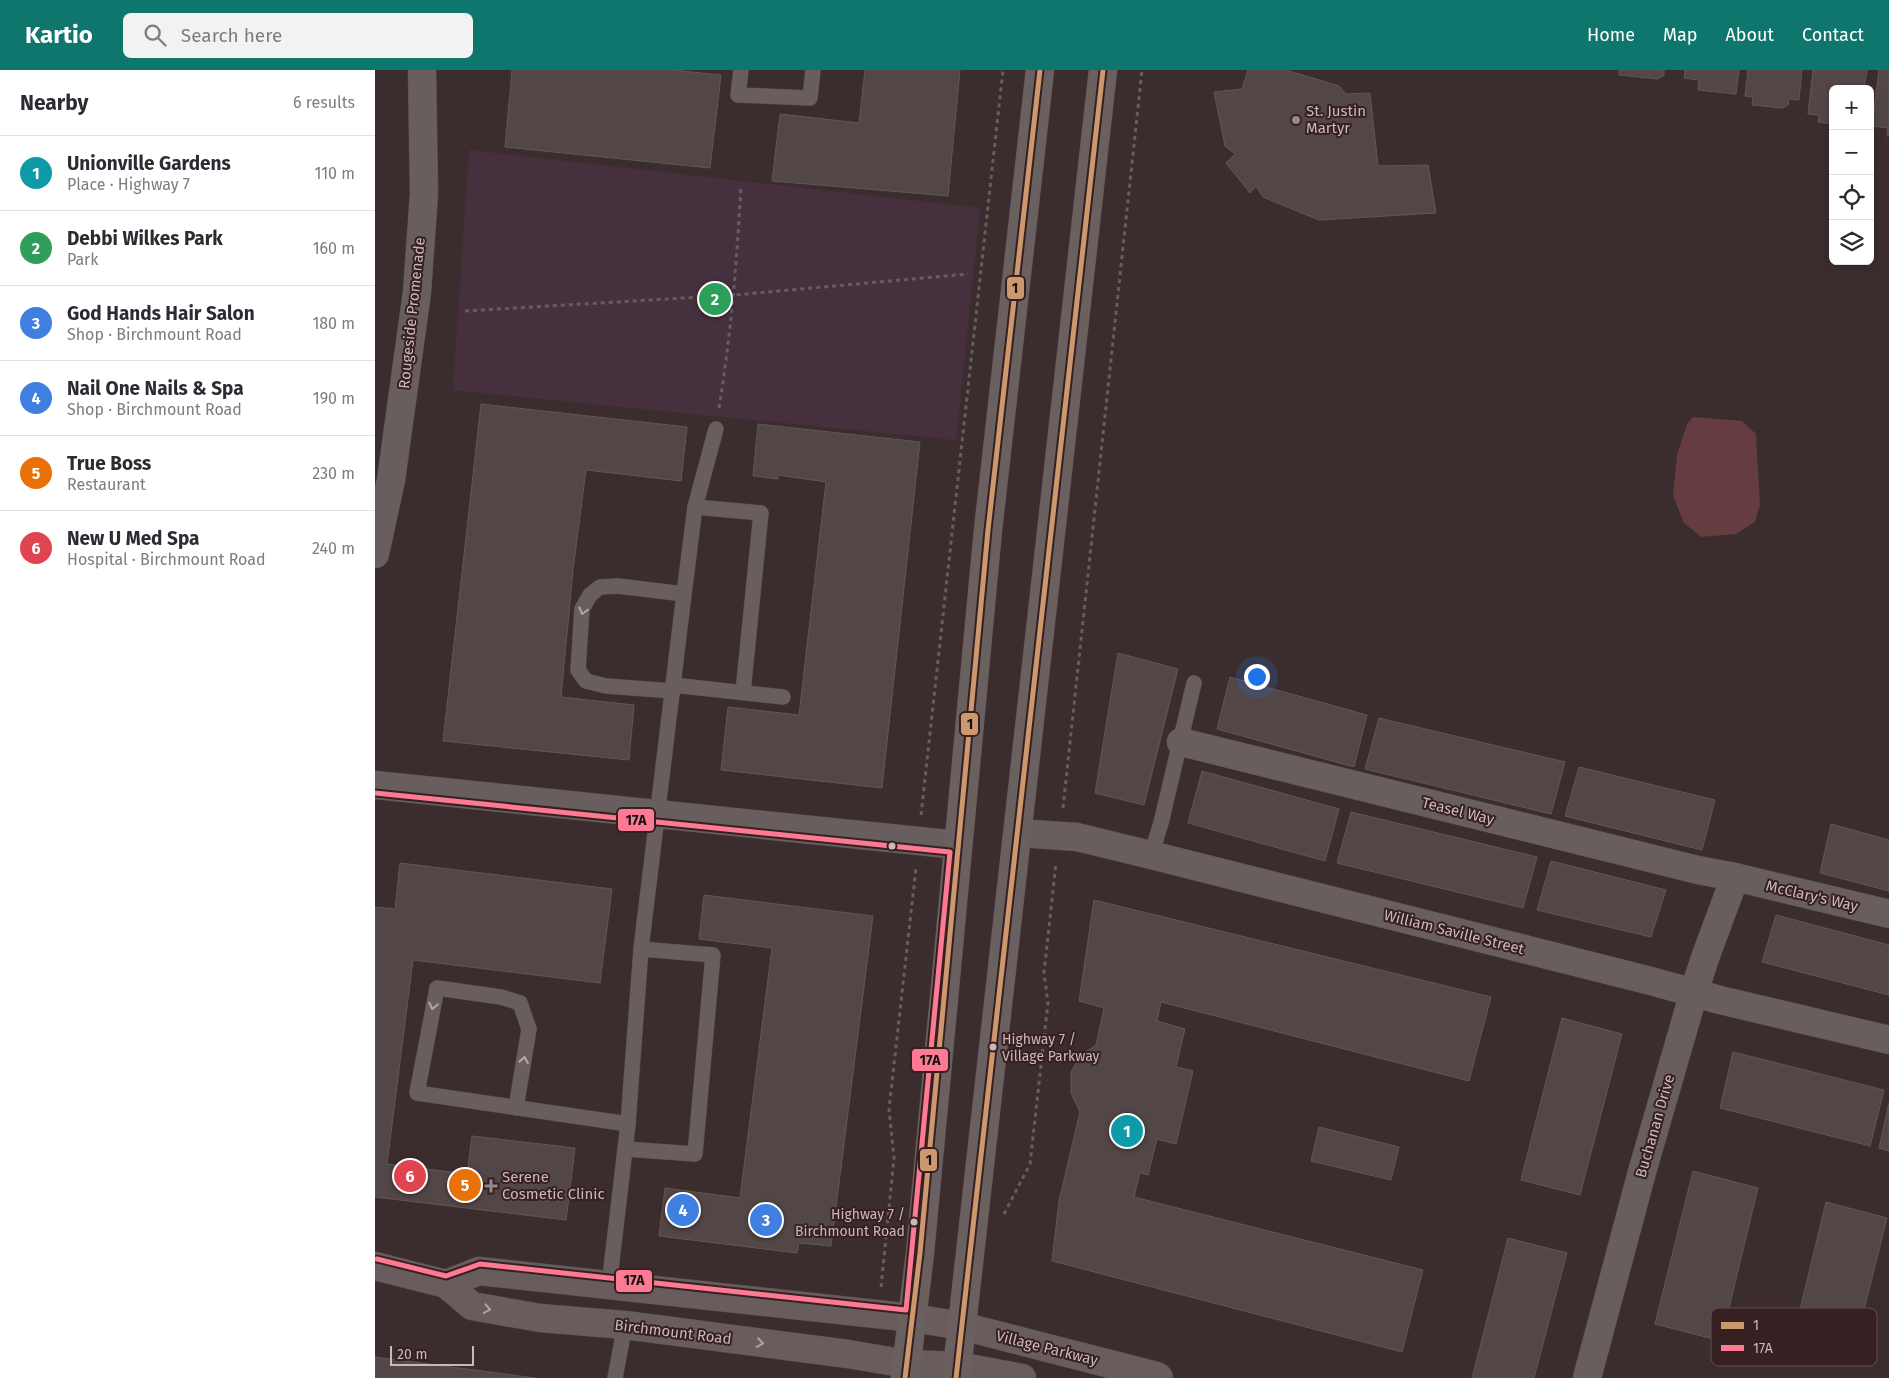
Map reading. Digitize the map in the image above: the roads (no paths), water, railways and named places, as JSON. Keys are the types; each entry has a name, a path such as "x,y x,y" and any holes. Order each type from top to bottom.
{"main road":[{"path":"1022,1378 957,1372 906,1371 913,1318 988,530 1040,70"},
{"path":"957,1372 1103,70"},
{"name":"Birchmount Road","path":"375,1266 446,1284 472,1306 540,1318 625,1325 838,1353 906,1371"},
{"path":"446,1284 479,1271 878,1314 962,1326"},
{"name":"Village Parkway","path":"962,1326 1159,1378"}],"street":[{"name":"Rougeside Promenade","path":"375,554 391,480 417,292 424,194 422,70"},
{"name":"Teasel Way","path":"1181,742 1698,870 1735,877"},
{"path":"375,785 958,845"},
{"name":"William Saville Street","path":"1018,832 1077,837 1720,1000 1889,1040"},
{"name":"McClary's Way","path":"1735,877 1889,914"},
{"name":"Buchanan Drive","path":"1587,1378 1641,1172 1694,992 1735,877"}],"lane":[{"path":"741,70 739,95 810,98 813,70"},
{"path":"609,1286 628,1124 641,949 684,594 695,507 716,429"},
{"path":"695,507 761,513 743,692"},
{"path":"684,594 618,586 600,587 590,595 582,609 578,670 586,681 599,684 743,692 783,697"},
{"path":"1151,855 1195,684"},
{"path":"625,1149 695,1154 713,955 641,949"},
{"path":"515,1108 529,1029 521,1003 501,997 437,988 417,1093 515,1108 628,1124"},
{"path":"615,1378 625,1325"}],"place":[{"name":"St. Justin Martyr","path":"1296,120"},
{"name":"Debbi Wilkes Park","path":"715,299"},
{"name":"Highway 7 / Village Parkway","path":"993,1047"},
{"name":"Unionville Gardens","path":"1127,1131"},
{"name":"New U Med Spa","path":"410,1176"},
{"name":"True Boss","path":"465,1185"},
{"name":"Serene Cosmetic Clinic","path":"491,1186"},
{"name":"Nail One Nails & Spa","path":"683,1210"},
{"name":"God Hands Hair Salon","path":"766,1220"},
{"name":"Highway 7 / Birchmount Road","path":"914,1222"}]}
